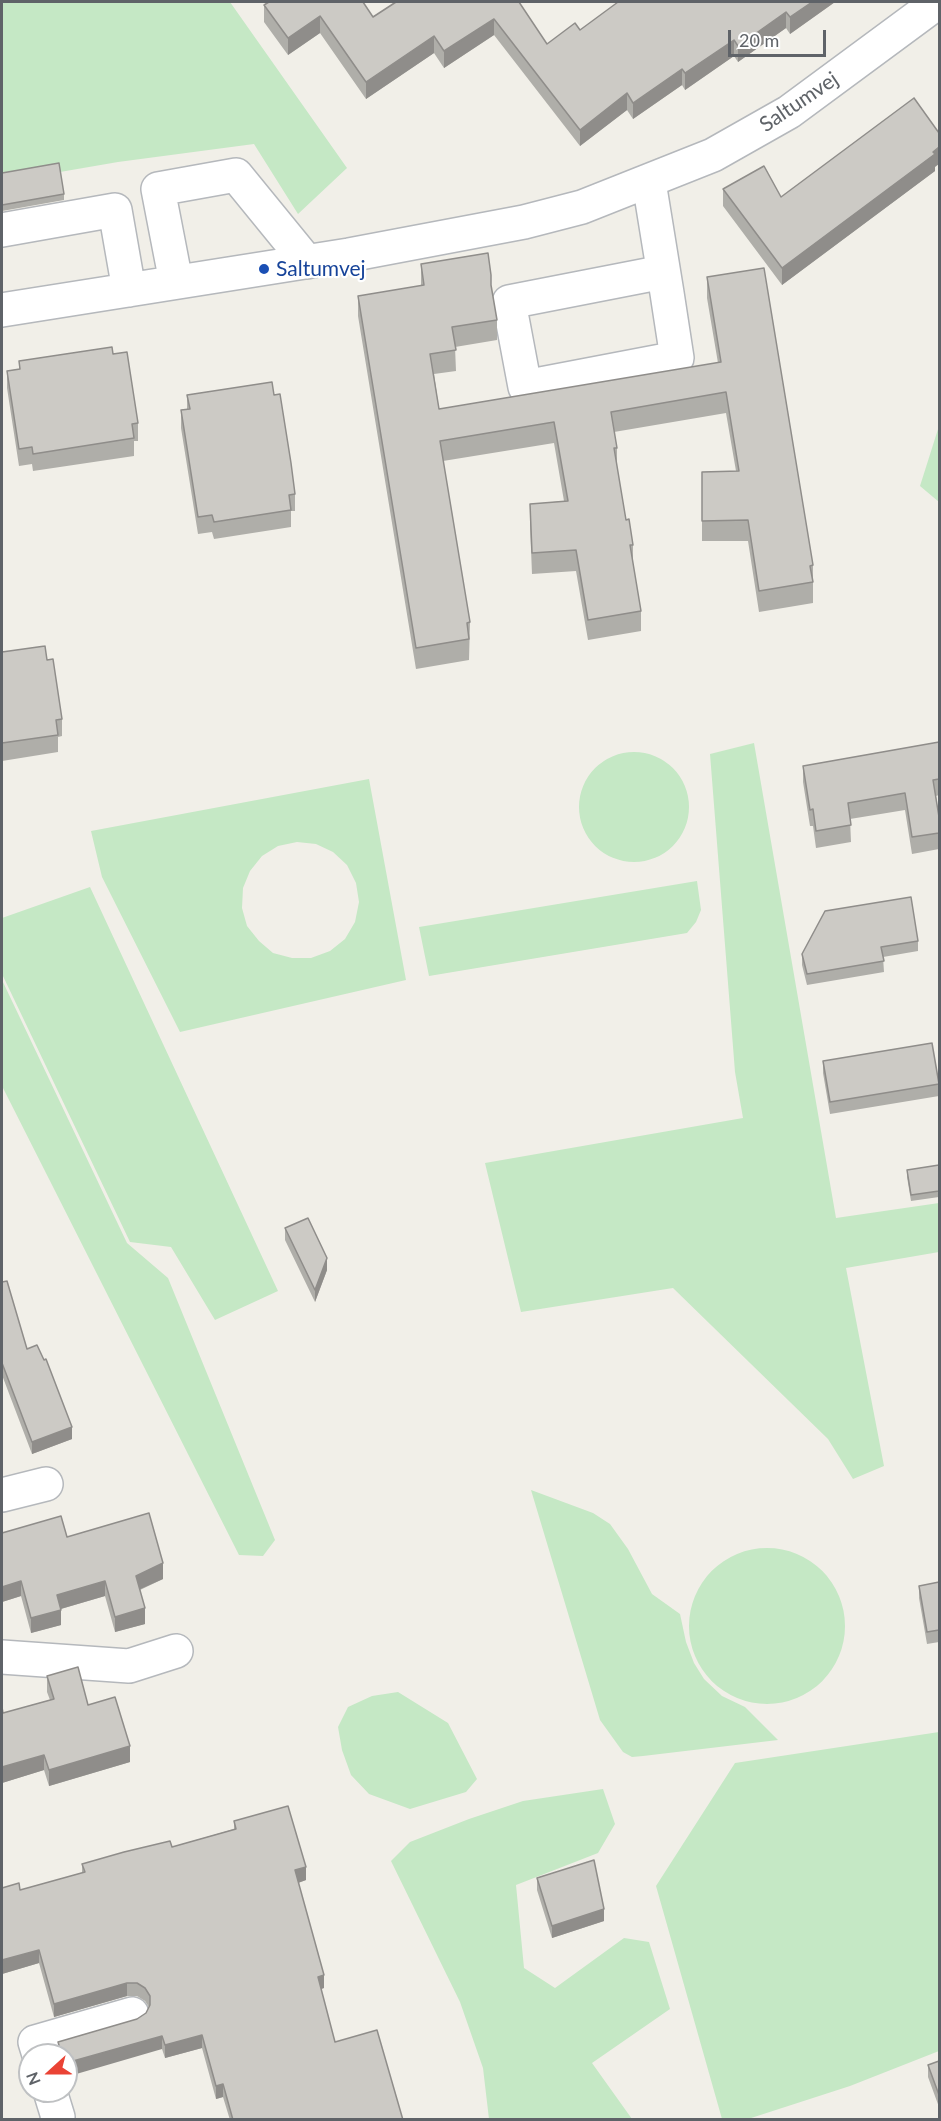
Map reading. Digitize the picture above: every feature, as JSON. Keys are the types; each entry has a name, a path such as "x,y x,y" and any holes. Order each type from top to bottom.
{"street":[{"name":"Saltumvej","path":"2,310 308,262 524,222 582,207 713,155 789,112 939,2"},
{"path":"176,282 158,189 236,175 308,262"},
{"path":"649,182 677,358 525,387 509,302 663,272"},
{"path":"2,230 115,210 129,290"},
{"path":"2,1496 46,1484"},
{"path":"2,1657 129,1666 176,1651"},
{"path":"35,2043 132,2014"},
{"path":"54,2103 57,2120"}],"green space":[{"path":"2,2 230,2 347,168 298,214 254,144 118,162 2,182"},
{"path":"939,426 939,502 920,486"},
{"path":"754,743 836,1218 939,1203 939,1252 846,1268 884,1466 853,1479 828,1439 673,1288 521,1312 485,1163 743,1118 735,1072 710,754"},
{"path":"634,752 655,756 673,768 685,786 689,807 685,828 673,846 655,858 634,862 613,858 595,846 583,828 579,807 583,786 595,768 613,756"},
{"path":"369,779 406,980 180,1032 102,877 91,831","holes":["297,842 316,844 333,852 347,865 356,883 359,902 355,922 345,939 330,951 311,958 292,958 273,953 247,926 242,908 243,888 250,871 262,856 278,846"]},
{"path":"697,881 701,910 696,922 687,933 429,976 419,927"},
{"path":"90,887 278,1291 215,1320 171,1247 130,1242 2,974 2,918"},
{"path":"2,980 127,1243 168,1278 275,1540 263,1556 239,1555 2,1086"},
{"path":"531,1490 593,1513 610,1524 628,1549 652,1594 680,1614 686,1642 694,1663 704,1679 722,1696 745,1707 778,1740 632,1757 623,1752 600,1720"},
{"path":"767,1548 782,1549 797,1554 811,1561 822,1571 832,1582 839,1596 844,1611 844,1641 839,1656 832,1670 822,1681 811,1691 797,1698 782,1703 767,1704 752,1703 737,1698 723,1691 712,1681 702,1670 695,1656 690,1641 689,1626 690,1611 695,1596 702,1582 712,1571 723,1561 737,1554 752,1549"},
{"path":"398,1692 448,1723 477,1779 466,1792 410,1809 369,1794 351,1775 342,1750 338,1727 348,1707 372,1696"},
{"path":"939,1732 939,2051 850,2086 748,2119 722,2119 656,1886 735,1763"},
{"path":"603,1789 615,1824 598,1853 516,1885 524,1968 555,1988 624,1938 649,1942 670,2009 592,2063 632,2119 489,2119 483,2068 460,2002 391,1861 410,1842 469,1819 523,1801"}],"building":[{"path":"269,2 363,2 373,17 396,2 519,2 547,44 575,23 580,30 618,2 812,2 790,17 786,12 738,46 734,40 685,73 682,69 633,103 627,93 580,130 494,19 444,51 434,36 366,82 320,16 288,38 264,5"},
{"path":"914,98 939,133 939,147 933,152 935,154 782,268 723,189 764,166 781,197"},
{"path":"59,163 64,194 2,205 2,173"},
{"path":"488,253 497,320 452,327 456,350 430,354 439,409 721,362 707,277 764,268 813,565 810,566 813,582 759,591 748,520 702,521 702,472 739,471 726,392 611,412 617,448 614,448 626,520 629,519 633,545 630,545 641,611 588,620 576,550 532,553 530,504 568,501 554,422 440,441 470,622 467,623 469,639 416,648 358,296 424,285 421,264"},
{"path":"112,347 113,354 127,352 138,423 132,424 134,438 33,454 32,447 19,449 7,371 20,369 19,361"},
{"path":"272,382 274,395 280,394 291,463 295,494 289,495 291,510 214,522 212,515 198,517 181,410 190,409 187,395"},
{"path":"45,646 47,660 53,659 62,719 56,720 58,735 2,743 2,652"},
{"path":"939,742 939,779 933,780 939,833 912,837 905,793 848,803 851,825 816,831 803,766"},
{"path":"911,897 918,941 881,947 884,961 807,974 802,954 825,911"},
{"path":"932,1043 939,1084 830,1102 823,1061"},
{"path":"939,1165 939,1191 911,1195 907,1170"},
{"path":"308,1218 327,1258 315,1290 285,1228"},
{"path":"7,1281 27,1349 37,1345 44,1360 46,1359 72,1427 32,1442 2,1363 2,1282"},
{"path":"149,1513 163,1563 136,1576 145,1608 115,1617 105,1581 57,1595 61,1610 31,1618 21,1581 2,1587 2,1533 61,1516 67,1537"},
{"path":"939,1582 939,1630 927,1632 919,1586"},
{"path":"78,1667 88,1705 115,1697 130,1746 49,1770 44,1755 2,1767 2,1707 3,1713 54,1699 47,1676"},
{"path":"288,1806 306,1867 295,1870 324,1975 318,1977 335,2042 377,2030 403,2120 233,2120 223,2084 216,2086 202,2035 165,2045 162,2036 78,2060 78,2043 58,2042 137,2019 146,2013 150,2005 150,1996 145,1988 137,1983 127,1983 54,2004 39,1950 2,1960 2,1888 19,1883 20,1890 85,1872 82,1864 124,1852 170,1841 172,1847 236,1829 234,1821"},
{"path":"594,1860 604,1909 552,1926 537,1878"},
{"path":"939,2061 939,2095 928,2065"}],"place":[{"name":"Saltumvej","path":"264,269"}]}
